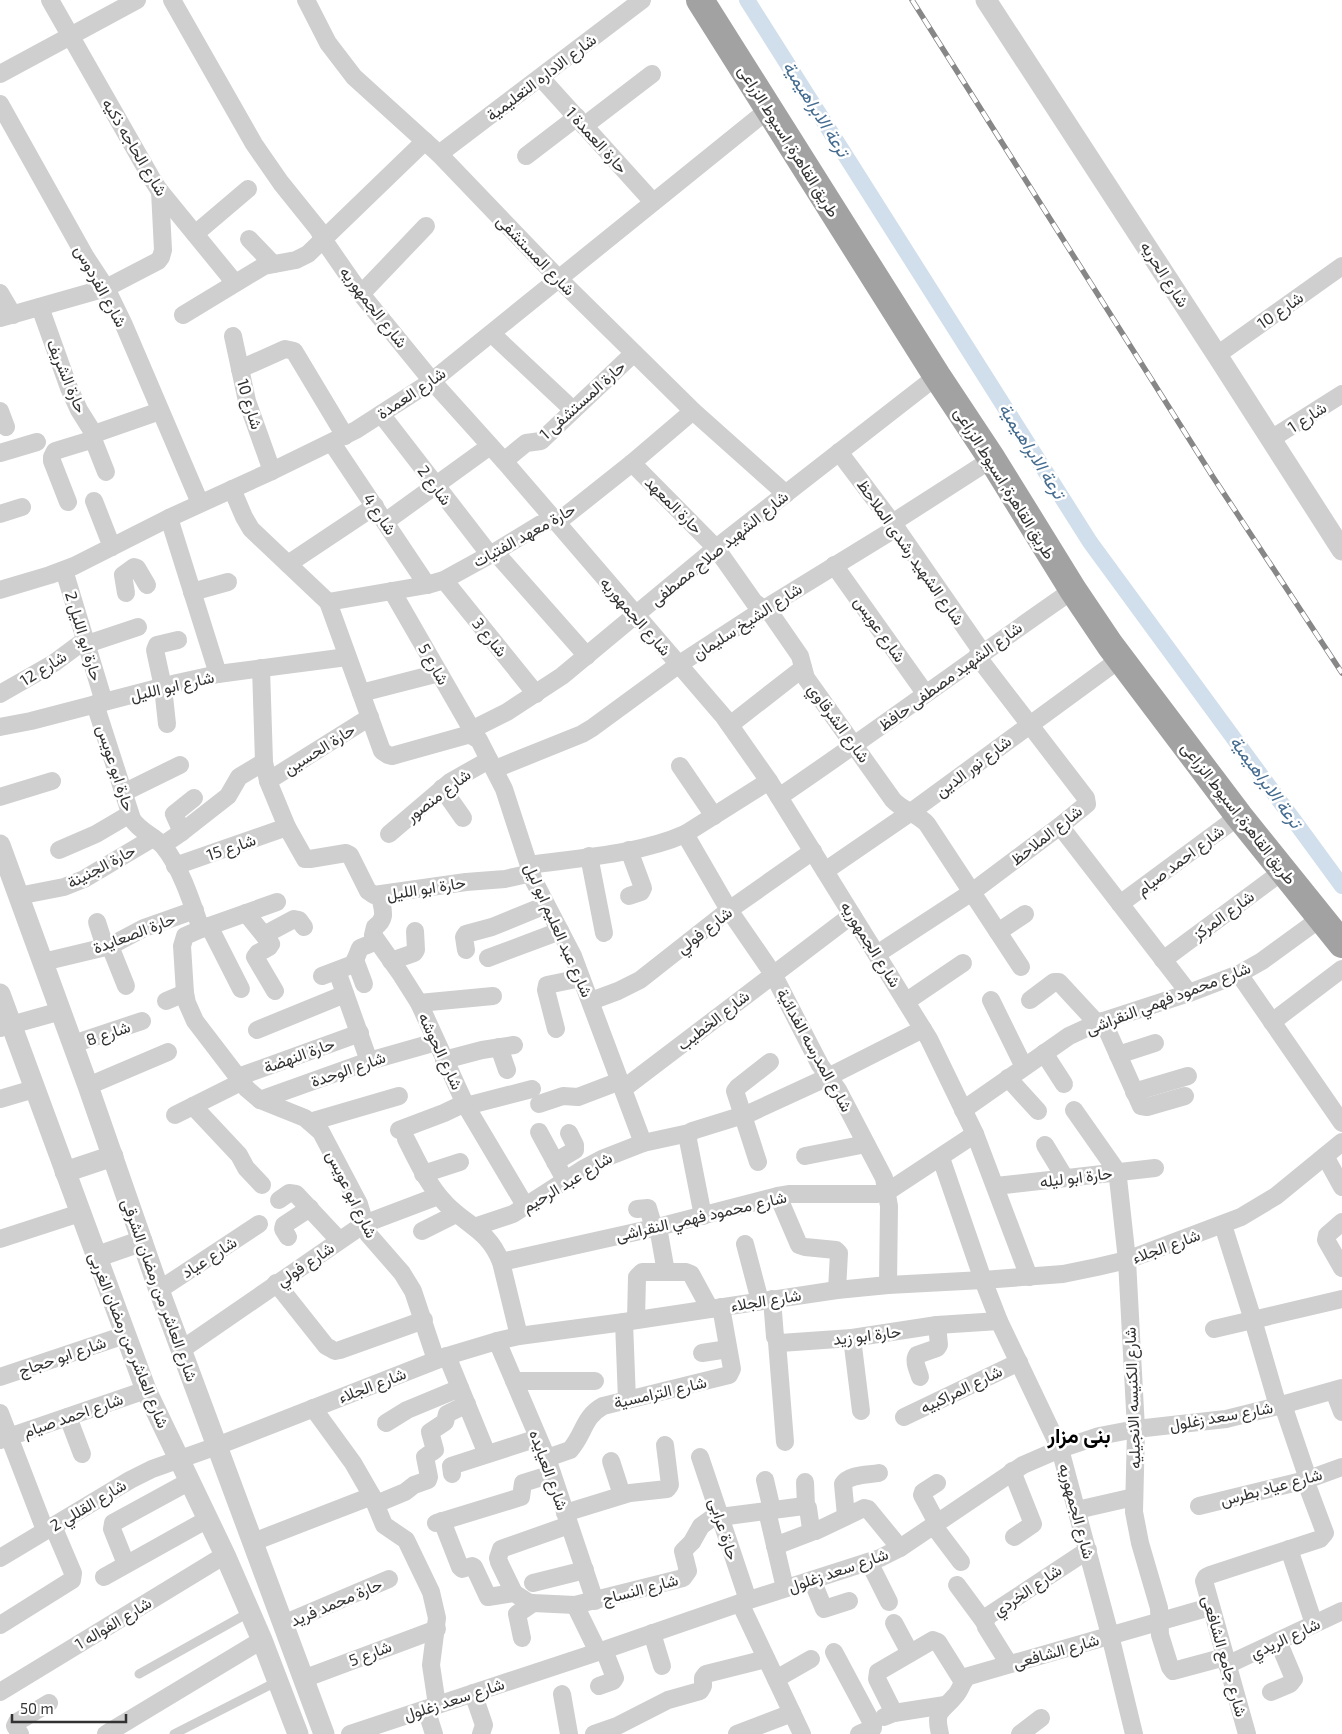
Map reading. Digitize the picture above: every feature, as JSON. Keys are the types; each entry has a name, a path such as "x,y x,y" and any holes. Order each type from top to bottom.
{"highway":[{"name":"طريق القاهرة, اسيوط الزراعى","path":"700,0 937,376 992,459 1073,590 1120,659 1240,816 1342,944"}],"street":[{"name":"شارع الحاجه ذكيه","path":"50,0 160,191 235,283"},
{"path":"0,74 137,0"},
{"name":"شارع الجمهوريه","path":"172,0 254,144 281,183 318,229 361,294 432,381 730,725 768,781 924,1029 976,1134 1029,1276"},
{"name":"شارع المستشفى","path":"306,0 328,43 354,76 439,154 558,278 693,411 786,494"},
{"name":"شارع الاداره التعليمية","path":"439,154 642,0"},
{"name":"شارع الحريه","path":"991,2 1342,550"},
{"path":"526,156 581,122 652,74"},
{"name":"حارة العمدة 1","path":"541,78 653,202"},
{"name":"شارع الفردوس","path":"0,104 85,256 106,288 124,325 200,503"},
{"name":"شارع العمدة","path":"0,590 64,570 200,503 272,472 339,439 381,414 432,381 492,334 558,278 769,109"},
{"path":"184,315 257,270 273,264 302,258 308,254 425,141"},
{"path":"195,234 248,189"},
{"path":"0,293 6,317 106,288 158,261 163,250 160,191"},
{"path":"361,294 426,226"},
{"path":"249,239 273,264"},
{"name":"شارع 10","path":"1217,354 1342,266"},
{"name":"حارة الشريف","path":"40,307 68,388 94,436 106,472"},
{"path":"492,334 573,410"},
{"name":"شارع 10","path":"233,336 248,401 272,472"},
{"name":"شارع 4","path":"240,369 285,349 294,351 375,506 385,522 436,582"},
{"name":"حارة المستشفى 1","path":"504,462 526,443 541,441 634,353"},
{"name":"شارع الشهيد صلاح مصطفى","path":"473,734 536,694 587,656 716,548 937,376"},
{"name":"شارع 1","path":"1271,439 1342,394"},
{"path":"68,502 52,461 55,451 160,411"},
{"name":"حارة معهد الفتيات","path":"328,602 436,582 492,554 541,524 564,517 693,411"},
{"name":"شارع 2","path":"381,414 492,554 587,656"},
{"path":"0,453 37,442"},
{"path":"385,522 490,446"},
{"name":"شارع الشهيد رشدى الملاحظ","path":"840,452 894,525 980,654"},
{"name":"شارع الشيخ سليمان","path":"492,764 582,734 592,728 678,665 764,609 888,533 900,518 992,459"},
{"name":"حارة المعهد","path":"632,463 716,548"},
{"path":"232,489 251,528 328,602 382,751 392,756 473,734"},
{"path":"94,501 132,568"},
{"path":"288,564 375,506"},
{"path":"0,514 22,507"},
{"path":"169,518 218,674"},
{"name":"شارع الشرقاوي","path":"716,548 754,602 771,614 796,649 806,678 893,800 898,806 911,812 927,824 1021,967"},
{"name":"شارع عويس","path":"834,566 925,693"},
{"path":"126,593 123,575 132,568 137,568 147,585"},
{"name":"حارة ابو الليل 2","path":"64,570 86,642 100,703"},
{"path":"192,592 228,582"},
{"name":"شارع 3","path":"436,582 536,694"},
{"name":"شارع الشهيد مصطفى حافظ","path":"779,798 1073,590"},
{"name":"شارع 5","path":"392,591 473,734"},
{"name":"شارع 12","path":"0,694 86,642 138,627"},
{"path":"167,724 163,687 155,648 157,645 178,640"},
{"name":"شارع الملاحظ","path":"877,954 972,892 1060,826 1085,806 1087,801 1029,724 980,654"},
{"name":"شارع ابو الليل","path":"0,727 218,674 347,657"},
{"name":"شارع نور الدين","path":"825,871 911,812 1120,659"},
{"name":"حارة ابو الليل","path":"261,668 264,762 268,781 286,828 305,859 310,860 344,852 348,854 368,891 374,895 473,881 505,880 530,869 661,843 685,834 768,781"},
{"path":"730,725 803,668"},
{"path":"361,693 439,674"},
{"name":"حارة ابو عويس","path":"100,703 130,814 140,829 158,841 176,866 195,910 241,989"},
{"name":"حارة الحسين","path":"268,781 370,717"},
{"name":"شارع عبد العليم ابو ليل","path":"473,734 492,764 508,800 537,889 560,931 591,1001 643,1143"},
{"name":"حارة الجنينة","path":"18,896 64,886 84,879 158,841 182,832 228,796 239,778 264,762"},
{"name":"شارع منصور","path":"389,834 442,788 459,776 492,764"},
{"path":"123,793 180,765"},
{"path":"680,766 714,816"},
{"path":"0,797 52,781"},
{"path":"442,788 463,818"},
{"path":"182,832 174,814 194,798"},
{"path":"59,850 96,834 130,814"},
{"name":"شارع احمد صيام","path":"1120,904 1240,816"},
{"path":"1060,826 1189,993"},
{"name":"شارع 15","path":"176,866 286,828"},
{"name":"شارع المدرسه الفدائية","path":"685,834 729,910 773,974 820,1066 838,1090 884,1178 888,1192 888,1285"},
{"name":"شارع العاشر من رمضان الشرقى","path":"0,845 73,1044 159,1290 322,1733"},
{"path":"629,850 643,888 641,892 629,896"},
{"name":"شارع فولي","path":"591,1001 640,980 729,910 813,851"},
{"path":"589,856 604,933"},
{"name":"شارع المركز","path":"1163,960 1283,871"},
{"path":"369,1061 345,994 329,974 351,965 360,948 376,941 373,931 383,918 380,895"},
{"name":"شارع ابو عويس","path":"277,902 189,933 182,941 187,1003 195,1021 239,1080 260,1100 310,1122 321,1132 359,1204 368,1234 408,1282 418,1300 424,1320 441,1358 464,1396 487,1454"},
{"path":"466,950 464,937 466,934 484,930 546,905"},
{"name":"حارة الصعايدة","path":"43,962 108,947 144,928 195,910"},
{"path":"246,913 270,942 270,946 258,952 256,959 275,991"},
{"path":"998,932 1025,914"},
{"name":"شارع الخطيب","path":"423,1174 403,1135 466,1104 536,1096 578,1097 621,1085 852,915"},
{"name":"شارع محمود فهمي النقراشى","path":"964,1110 1069,1036 1100,1022 1189,993 1239,974 1262,961 1321,918"},
{"path":"264,935 294,919 299,920 304,927"},
{"path":"97,922 126,986"},
{"path":"391,961 414,954 416,950 415,931"},
{"path":"488,958 560,931"},
{"name":"شارع الحوشه","path":"376,941 419,1003 466,1104 526,1207"},
{"path":"355,960 364,984"},
{"path":"907,1001 963,963"},
{"path":"1272,1022 1342,969"},
{"path":"1239,974 1342,1123"},
{"path":"556,1029 546,990 547,986 581,978"},
{"path":"1030,1000 1054,982 1059,982 1100,1022 1118,1055 1134,1092 1144,1107 1185,1096"},
{"path":"166,1001 185,993"},
{"name":"شارع العاشر من رمضان الغربى","path":"0,994 6,1026 34,1089 146,1390 225,1555 262,1640 298,1734"},
{"path":"257,1030 345,994"},
{"path":"419,1003 494,996"},
{"path":"991,1000 1024,1067"},
{"path":"6,1026 61,1011"},
{"name":"شارع 8","path":"73,1044 142,1021"},
{"name":"شارع عبد الرحيم","path":"474,1227 500,1219 526,1207 565,1180 602,1159 643,1143 689,1133 743,1116 828,1077 924,1029"},
{"name":"حارة النهضة","path":"175,1115 239,1080 360,1034"},
{"name":"شارع الوحدة","path":"260,1100 369,1061 436,1042"},
{"path":"1118,1055 1156,1044"},
{"path":"444,1060 506,1046 507,1070"},
{"path":"88,1086 168,1052"},
{"path":"1044,1053 1064,1084"},
{"path":"758,1162 736,1089 770,1062"},
{"path":"1134,1092 1188,1076"},
{"path":"1008,1078 1038,1111"},
{"path":"0,1099 34,1089"},
{"path":"310,1122 399,1096"},
{"path":"193,1106 239,1155 246,1168 262,1185"},
{"name":"شارع الكنيسه الانجيليه","path":"1074,1110 1116,1172 1127,1260 1136,1429 1134,1496 1137,1528 1159,1608 1160,1635 1173,1671 1226,1661"},
{"path":"539,1132 565,1180"},
{"path":"555,1162 574,1150 575,1145 569,1133"},
{"path":"689,1133 688,1140 703,1216"},
{"name":"شارع محمود فهمي النقراشى","path":"501,1262 703,1216 778,1196 790,1194 877,1194 888,1192 976,1134"},
{"name":"شارع الجلاء","path":"179,1459 217,1446 441,1358 498,1340 837,1290 1063,1274 1127,1260 1223,1225 1259,1208 1342,1142"},
{"path":"805,1156 866,1144"},
{"path":"1044,1145 1065,1178"},
{"path":"65,1172 113,1156"},
{"path":"1325,1156 1342,1186"},
{"name":"شارع الجمهوريه","path":"940,1158 999,1321 1060,1449 1088,1550 1134,1734"},
{"path":"460,1162 423,1174 438,1196 456,1214 491,1242 501,1262 518,1336"},
{"name":"حارة ابو ليله","path":"996,1186 1156,1168"},
{"path":"279,1200 289,1193 294,1193 339,1240"},
{"name":"شارع فولي","path":"181,1350 364,1224 438,1196"},
{"path":"778,1196 800,1245 836,1250 839,1253 837,1290"},
{"path":"288,1237 283,1229 284,1225 310,1208"},
{"path":"627,1400 630,1321 638,1274 642,1272 666,1272 656,1227 648,1208 637,1210"},
{"path":"0,1239 80,1213"},
{"path":"422,1231 456,1214"},
{"path":"1342,1222 1327,1235 1326,1240 1342,1268"},
{"name":"شارع عياد","path":"159,1290 260,1224"},
{"path":"1223,1225 1281,1406 1305,1470 1306,1480"},
{"path":"96,1257 142,1241"},
{"path":"745,1244 766,1300 777,1342 786,1442"},
{"name":"شارع الترامسية","path":"514,1593 487,1596 474,1567 460,1568 439,1522 468,1505 522,1496 523,1483 570,1450 587,1419 597,1409 627,1400 731,1383 732,1369 728,1349 716,1308 691,1274 666,1272"},
{"path":"276,1283 326,1346 335,1351 424,1320"},
{"path":"1214,1329 1342,1299"},
{"name":"حارة ابو زيد","path":"777,1342 852,1338 937,1325 999,1321"},
{"path":"920,1377 915,1358 939,1346 937,1325"},
{"name":"شارع ابو حجاج","path":"0,1377 125,1335"},
{"path":"852,1338 861,1411"},
{"name":"شارع العيايده","path":"498,1340 549,1466 595,1601"},
{"path":"702,1353 728,1349"},
{"name":"شارع المراكبيه","path":"904,1417 1019,1362"},
{"path":"514,1381 595,1381"},
{"path":"1338,1389 1342,1412"},
{"name":"شارع سعد زغلول","path":"350,1734 601,1651 744,1601 869,1562 900,1548 1012,1471 1060,1449 1099,1436 1136,1429 1226,1419 1281,1406 1338,1389"},
{"name":"شارع احمد صيام","path":"4,1439 146,1390"},
{"path":"386,1423 407,1410 464,1396"},
{"path":"253,1542 374,1500 405,1492 414,1485 428,1480 425,1458 435,1450 430,1432 445,1422 446,1414 464,1396"},
{"path":"313,1408 353,1463 374,1500 384,1524 408,1543 431,1592 435,1605 437,1629 431,1666 434,1734"},
{"path":"0,1414 4,1439 73,1574 72,1580 0,1625"},
{"path":"68,1417 82,1454"},
{"path":"452,1474 452,1466 538,1438"},
{"path":"533,1603 514,1593 499,1562 501,1550 622,1495 669,1487 665,1445"},
{"name":"حارة عرابى","path":"700,1457 720,1515 744,1601 766,1659 802,1734"},
{"name":"شارع القللي 2","path":"0,1558 130,1480 179,1459"},
{"path":"614,1460 622,1495"},
{"name":"شارع عياد بطرس","path":"1199,1506 1306,1480 1342,1467"},
{"path":"1012,1471 1033,1524 1014,1537"},
{"path":"846,1516 844,1481 850,1478 879,1473"},
{"path":"766,1480 775,1546 785,1588"},
{"name":"شارع جامع الشافعى","path":"1247,1734 1210,1606 1205,1585 1206,1577 1320,1539 1325,1534 1306,1480"},
{"path":"126,1564 112,1529 113,1522 190,1481"},
{"path":"804,1482 806,1506 811,1528 814,1531"},
{"path":"937,1483 923,1492 922,1495 935,1524 961,1562"},
{"path":"1077,1510 1134,1496"},
{"path":"720,1515 806,1506"},
{"path":"775,1546 814,1531 862,1508 866,1508 900,1548"},
{"name":"شارع النساج","path":"533,1603 575,1605 683,1578 688,1572 683,1551 695,1538 701,1526 720,1515"},
{"path":"104,1577 208,1519"},
{"path":"1289,1549 1314,1624"},
{"name":"شارع الخردي","path":"1009,1664 985,1623 988,1616 1088,1550"},
{"name":"شارع الفواله 1","path":"0,1692 225,1555"},
{"path":"869,1562 889,1602"},
{"path":"533,1582 585,1570"},
{"name":"حارة محمد فريد","path":"283,1624 389,1579"},
{"path":"812,1580 824,1609 850,1601"},
{"path":"958,1585 985,1623"},
{"path":"522,1638 517,1614 533,1603"},
{"path":"575,1605 615,1678 613,1681 599,1686"},
{"name":"شارع الشافعى","path":"940,1734 937,1724 938,1717 945,1705 956,1695 963,1682 970,1676 1210,1606"},
{"name":"شارع الريدي","path":"1226,1661 1278,1641 1342,1611"},
{"path":"894,1622 910,1653"},
{"name":"شارع 5","path":"303,1679 437,1629"},
{"path":"652,1633 662,1666"},
{"path":"106,1734 262,1640"},
{"path":"894,1713 876,1677 884,1661 910,1653 932,1640 937,1640 963,1682"},
{"path":"1270,1692 1290,1684 1294,1679 1278,1641"},
{"path":"834,1652 866,1729 894,1713 945,1705"},
{"path":"594,1734 616,1726 668,1700 700,1691 706,1674 766,1659"},
{"path":"776,1678 811,1659"},
{"path":"474,1693 484,1725 481,1734"},
{"path":"562,1694 569,1734"},
{"path":"20,1734 15,1726 17,1722 49,1703"},
{"path":"737,1734 792,1713"},
{"path":"1020,1734 1041,1718"}],"lane":[{"path":"139,1674 250,1612"},
{"path":"174,1734 278,1681"}],"waterway":[{"name":"ترعة الابراهيمية","path":"747,0 1090,542 1342,886"}],"railway":[{"path":"912,0 1213,477 1342,673"}],"district":[{"name":"بنى مزار","path":"1079,1436"}]}
